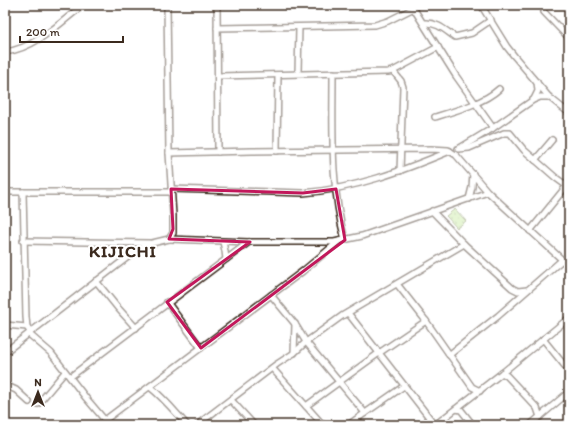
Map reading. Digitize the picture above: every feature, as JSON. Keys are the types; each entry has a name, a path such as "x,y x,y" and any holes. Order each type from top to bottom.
{"street":[{"path":"5,52 20,49 50,32 84,5"},
{"path":"167,5 169,153 173,229 172,235 168,239"},
{"path":"217,5 218,152"},
{"path":"481,5 507,47 549,97 569,113"},
{"path":"217,28 374,25 388,22 413,6 438,47 493,128"},
{"path":"544,12 569,38"},
{"path":"424,23 435,24 455,37 472,33 490,20"},
{"path":"298,73 299,27"},
{"path":"218,76 393,71 438,47"},
{"path":"393,71 401,81 403,87 400,171"},
{"path":"333,73 333,150 342,240"},
{"path":"277,150 278,75"},
{"path":"533,100 538,91 537,82"},
{"path":"435,117 492,95 499,89"},
{"path":"5,192 171,190 303,193 336,189 400,171 458,149 493,128 533,100 540,97 549,97"},
{"path":"458,149 469,148 507,133 512,135 524,150 535,160 568,184 530,231"},
{"path":"535,160 552,140"},
{"path":"169,153 277,150 440,149 451,152 461,160 488,192 569,266"},
{"path":"469,199 473,174"},
{"path":"23,192 23,241 27,327 30,333 51,353 109,425"},
{"path":"5,352 133,253 152,243 168,239 222,242 326,242 342,240 362,236 488,192"},
{"path":"432,212 464,244 514,289 517,299"},
{"path":"105,420 342,240"},
{"path":"23,241 152,243"},
{"path":"222,242 226,251 226,259"},
{"path":"70,377 136,328 167,302 249,242"},
{"path":"197,425 294,353 306,342 348,313 464,244"},
{"path":"449,355 498,316 562,260"},
{"path":"96,281 136,328"},
{"path":"397,284 426,321 472,387 480,391"},
{"path":"514,289 527,290"},
{"path":"271,295 295,324 306,342 365,413"},
{"path":"167,302 201,348"},
{"path":"348,313 435,425 480,391 569,318"},
{"path":"306,406 426,321"},
{"path":"294,353 295,324"},
{"path":"5,325 27,327"},
{"path":"543,339 569,371"},
{"path":"272,368 323,425"},
{"path":"38,404 65,372"},
{"path":"502,373 507,376 536,408 540,417"},
{"path":"5,385 16,390 29,402"},
{"path":"348,425 404,386"},
{"path":"150,387 160,395 187,425"},
{"path":"471,397 472,387"},
{"path":"530,425 569,392"},
{"path":"231,400 254,425"},
{"path":"456,409 461,410 473,425"}],"highlighted area":[{"path":"171,189 303,193 336,189 345,240 201,348 167,302 250,242 169,239 173,229"}],"green space":[{"path":"455,209 466,221 457,228 446,216"}],"district":[{"name":"KIJICHI","path":"123,251"}]}
